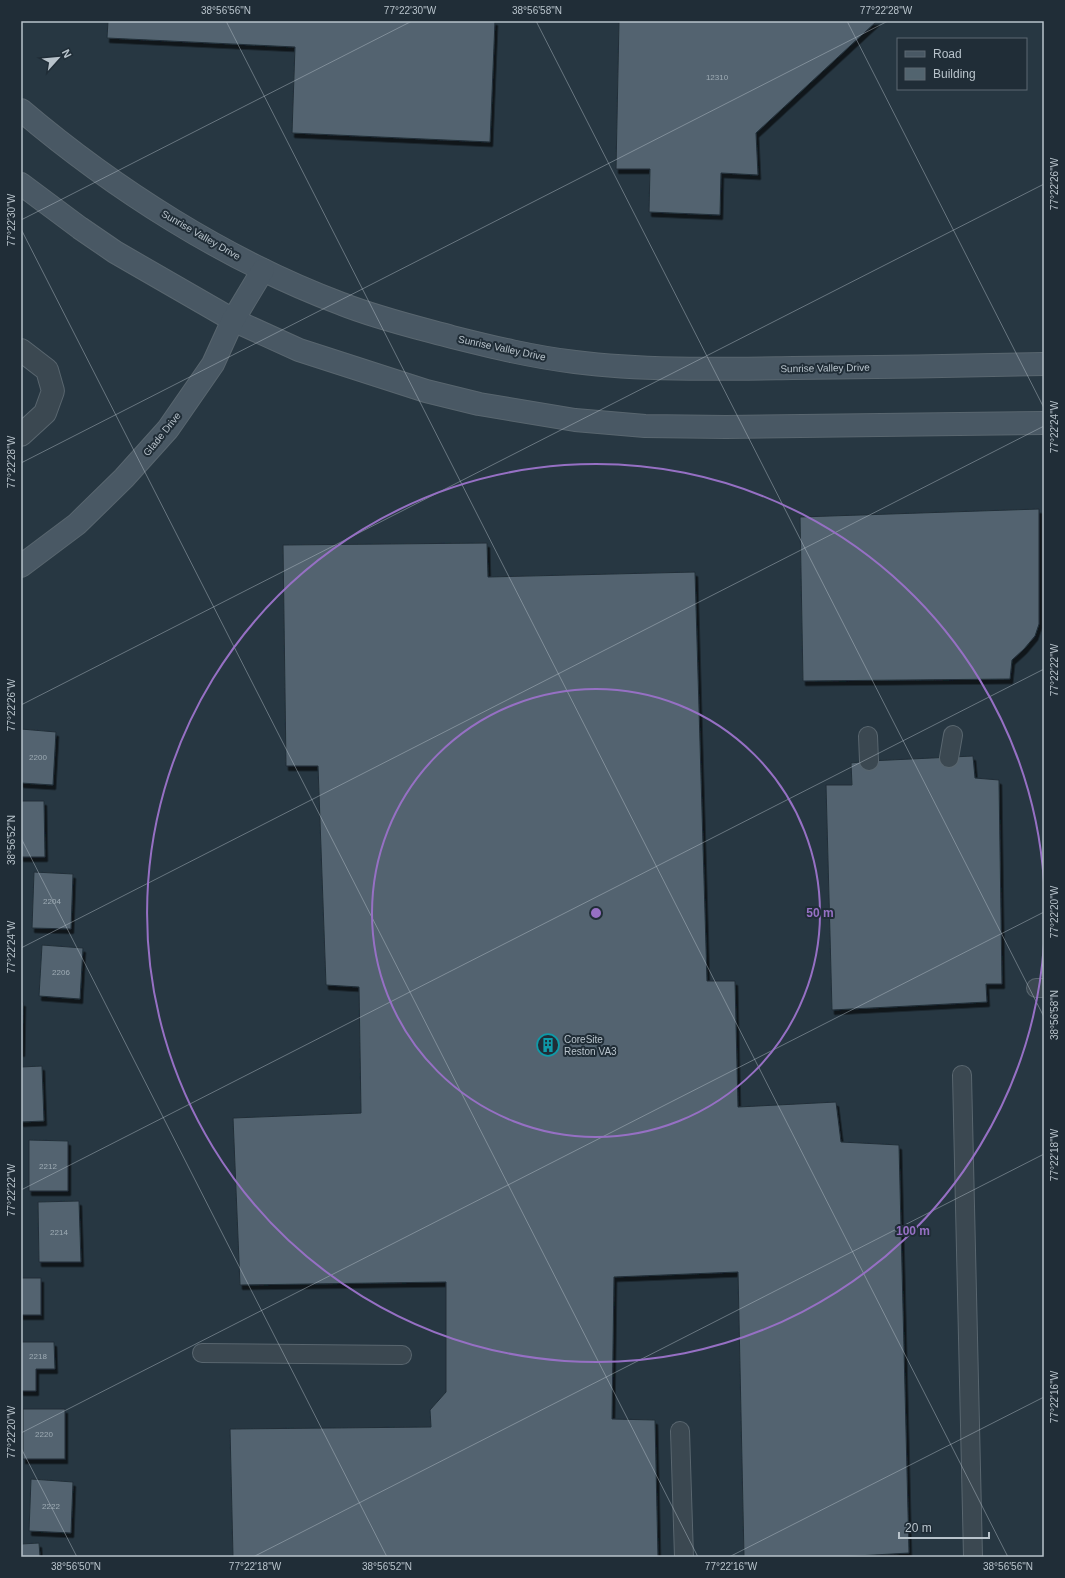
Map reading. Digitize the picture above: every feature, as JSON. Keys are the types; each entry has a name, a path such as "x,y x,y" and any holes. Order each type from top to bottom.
{"main road":[{"name":"Sunrise Valley Drive","path":"21,110 108,178 152,207 210,241 263,270 342,304 403,324 528,355 578,363 649,367 733,369 1044,364"},
{"path":"21,184 115,252 233,320 299,350 426,391 479,404 575,420 645,426 726,427 1044,423"},
{"name":"Glade Drive","path":"21,566 77,524 146,454 172,423 213,364 233,320 263,270"}],"street":[{"path":"21,350 47,370 53,391 45,413 21,435"}],"lane":[{"path":"949,758 953,735"},
{"path":"868,736 869,760"},
{"path":"962,1075 973,1557"},
{"path":"202,1353 402,1355"},
{"path":"680,1431 684,1557"}],"building":[{"path":"108,21 495,21 490,142 292,133 295,47 107,38"},
{"path":"619,21 877,21 756,133 758,175 721,173 720,215 649,212 650,169 616,169"},
{"path":"1039,509 1039,624 1035,636 1012,660 1010,679 803,681 800,517"},
{"name":"CoreSite Reston VA3","path":"487,543 488,577 695,572 707,981 735,981 738,1107 836,1102 841,1142 899,1145 909,1553 839,1557 744,1557 738,1272 614,1277 612,1419 655,1420 658,1557 233,1557 230,1429 431,1427 430,1410 446,1392 446,1282 240,1285 233,1118 361,1113 359,987 326,985 318,766 286,766 283,545"},
{"path":"21,729 56,732 53,785 21,783"},
{"path":"973,756 975,778 999,780 1002,984 986,984 987,1002 832,1010 826,785 852,785 851,763"},
{"path":"21,801 44,801 45,857 21,857"},
{"path":"34,872 73,874 71,929 32,928"},
{"path":"42,945 83,948 80,999 39,996"},
{"path":"21,1002 23,1002 22,1052 21,1052"},
{"path":"42,1066 44,1121 21,1122 21,1067"},
{"path":"29,1140 68,1141 68,1191 29,1191"},
{"path":"79,1201 81,1262 39,1262 38,1202"},
{"path":"21,1278 41,1278 41,1315 21,1315"},
{"path":"21,1342 54,1342 55,1369 36,1369 36,1391 21,1391"},
{"path":"23,1409 65,1409 65,1459 23,1459"},
{"path":"31,1479 73,1482 71,1533 29,1531"},
{"path":"39,1543 40,1557 21,1557 21,1544"}],"place":[{"name":"CoreSite Reston VA3","path":"548,1045"}]}
